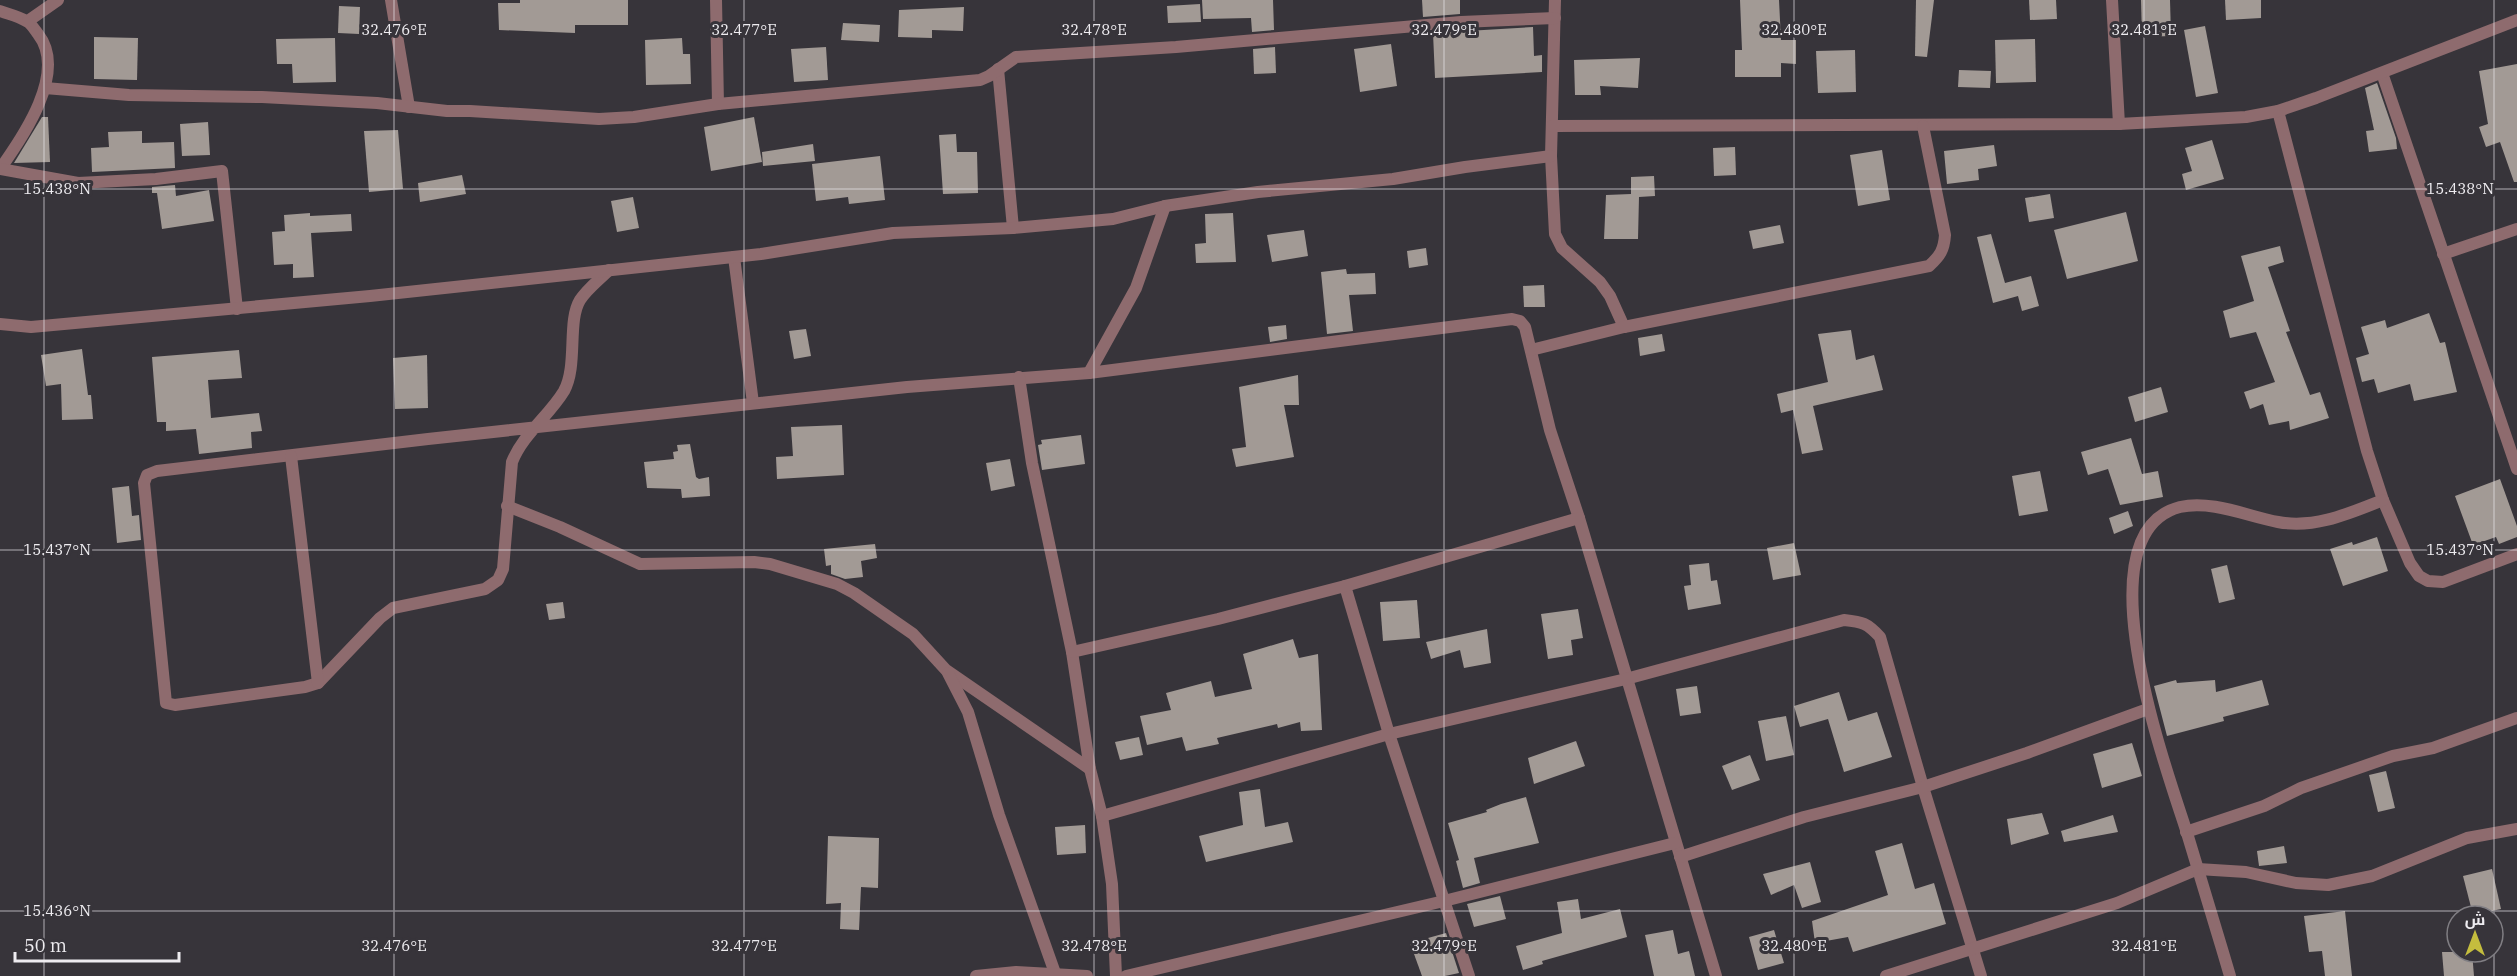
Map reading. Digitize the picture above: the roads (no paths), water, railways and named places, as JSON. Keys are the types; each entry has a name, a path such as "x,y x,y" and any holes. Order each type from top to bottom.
{"street":[{"path":"28,21 58,0"},
{"path":"391,0 409,107"},
{"path":"716,0 718,104"},
{"path":"1555,0 1551,156 1555,234 1562,248 1600,282 1610,296 1624,327"},
{"path":"2112,0 2119,124"},
{"path":"0,10 28,21 43,41 49,60 45,88 13,151 0,169 78,183 156,179 222,171 237,309"},
{"path":"45,88 99,94 262,97 377,103 447,111 599,119 634,117 718,104 980,80 1016,57 1176,47 1438,24 1555,18"},
{"path":"1552,126 2119,124 2246,117 2278,111 2517,20"},
{"path":"998,69 1013,228"},
{"path":"2382,73 2517,469"},
{"path":"2278,111 2367,451 2383,500 2410,563 2419,576 2428,581 2443,582 2517,554"},
{"path":"1531,350 1624,327 1929,266 1940,256 1945,246 1945,236 1923,126"},
{"path":"0,324 31,327 237,309 734,257 893,233 1013,228 1113,219 1165,206 1258,192 1393,179 1466,166 1551,156"},
{"path":"1089,373 1136,288 1165,206"},
{"path":"2443,254 2517,229"},
{"path":"734,257 753,403"},
{"path":"609,270 579,302 569,378 563,392 535,427 517,449 512,462 503,568 498,580 485,589 393,608 380,618 318,682 305,687 175,705 166,703 144,483 147,475 157,471 535,427 753,403 1018,377 1089,373 1512,319 1520,321 1525,327 1550,430 1579,518 1716,976"},
{"path":"1018,377 1032,463 1072,652 1090,769 1102,816 1112,884 1116,976"},
{"path":"291,456 318,682"},
{"path":"2230,976 2148,709 2133,615 2132,583 2140,539 2151,525 2179,508 2200,505 2280,522 2314,522 2342,516 2383,500"},
{"path":"507,506 560,527 640,564 754,562 770,564 837,584 913,634 946,670 1090,769"},
{"path":"1072,652 1218,619 1345,586 1579,518"},
{"path":"1345,586 1389,734 1469,976"},
{"path":"1102,816 1389,734 1626,679 1844,620 1860,622 1869,625 1880,637 1923,787 1982,976"},
{"path":"946,670 968,712 999,815 1055,973"},
{"path":"1680,857 1804,817 1923,787 2027,753 2148,709"},
{"path":"2186,832 2264,806 2311,784 2393,756 2433,748 2517,718"},
{"path":"1886,976 2117,903 2198,869 2246,872 2296,883 2328,885 2372,876 2468,838 2517,829"},
{"path":"1126,976 1444,901 1675,843"},
{"path":"976,976 1016,972 1087,976"}]}
